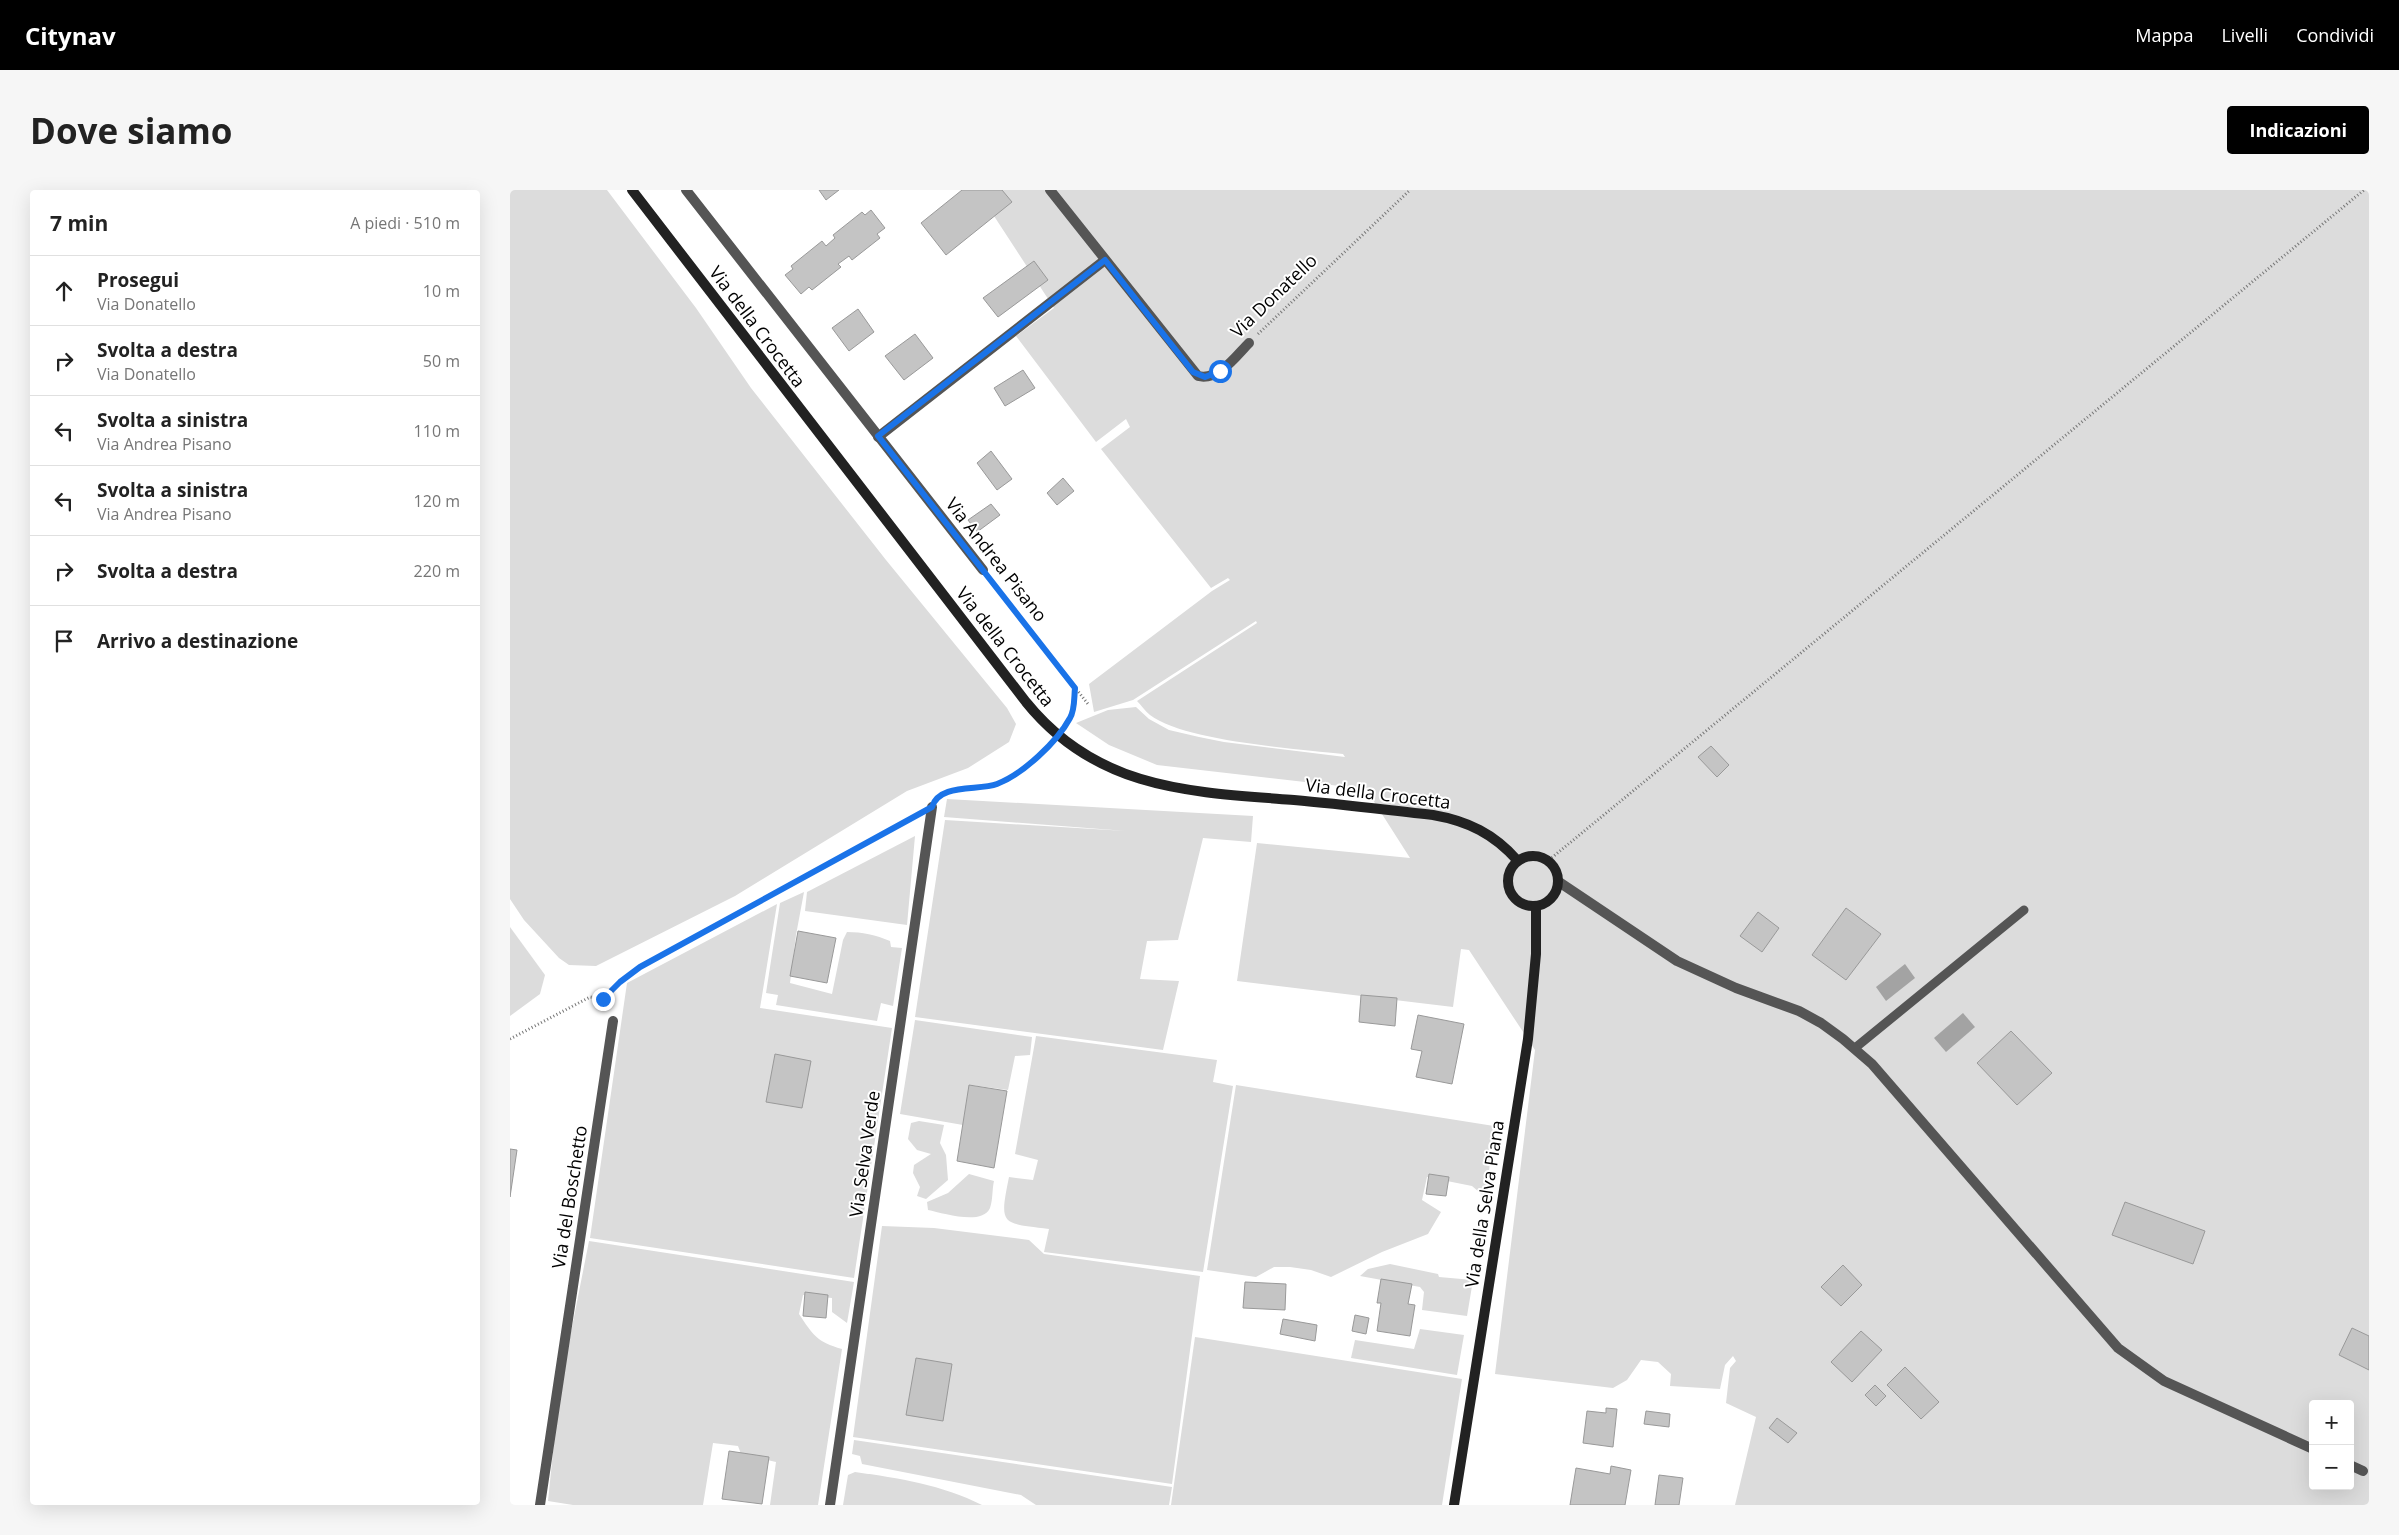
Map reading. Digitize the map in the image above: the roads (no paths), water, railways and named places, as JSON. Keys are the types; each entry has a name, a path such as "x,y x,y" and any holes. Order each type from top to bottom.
{"street":[{"name":"Via della Crocetta","path":"632,190 1026,702 1057,736 1100,762 1161,786 1202,792 1433,815 1456,820 1480,829 1491,836 1517,860"},
{"name":"Via Andrea Pisano","path":"686,190 983,570"},
{"name":"Via Donatello","path":"1050,190 1198,376 1205,377 1220,371 1249,343"},
{"path":"878,436 1105,260"},
{"name":"Via Selva Verde","path":"830,1505 932,807"},
{"path":"1533,855 1548,860 1558,874 1559,882 1552,898 1536,906 1520,903 1509,890 1508,874 1517,860 1533,855"},
{"path":"1559,882 1672,958 1729,985 1798,1011 1821,1023 1855,1048 1872,1064 2118,1348 2164,1381 2309,1446"},
{"name":"Via della Selva Piana","path":"1454,1505 1528,1039 1536,954 1536,906"},
{"name":"Via del Boschetto","path":"540,1505 613,1021"},
{"path":"2354,1467 2363,1471"}],"lane":[{"path":"1855,1048 2024,910"}]}
